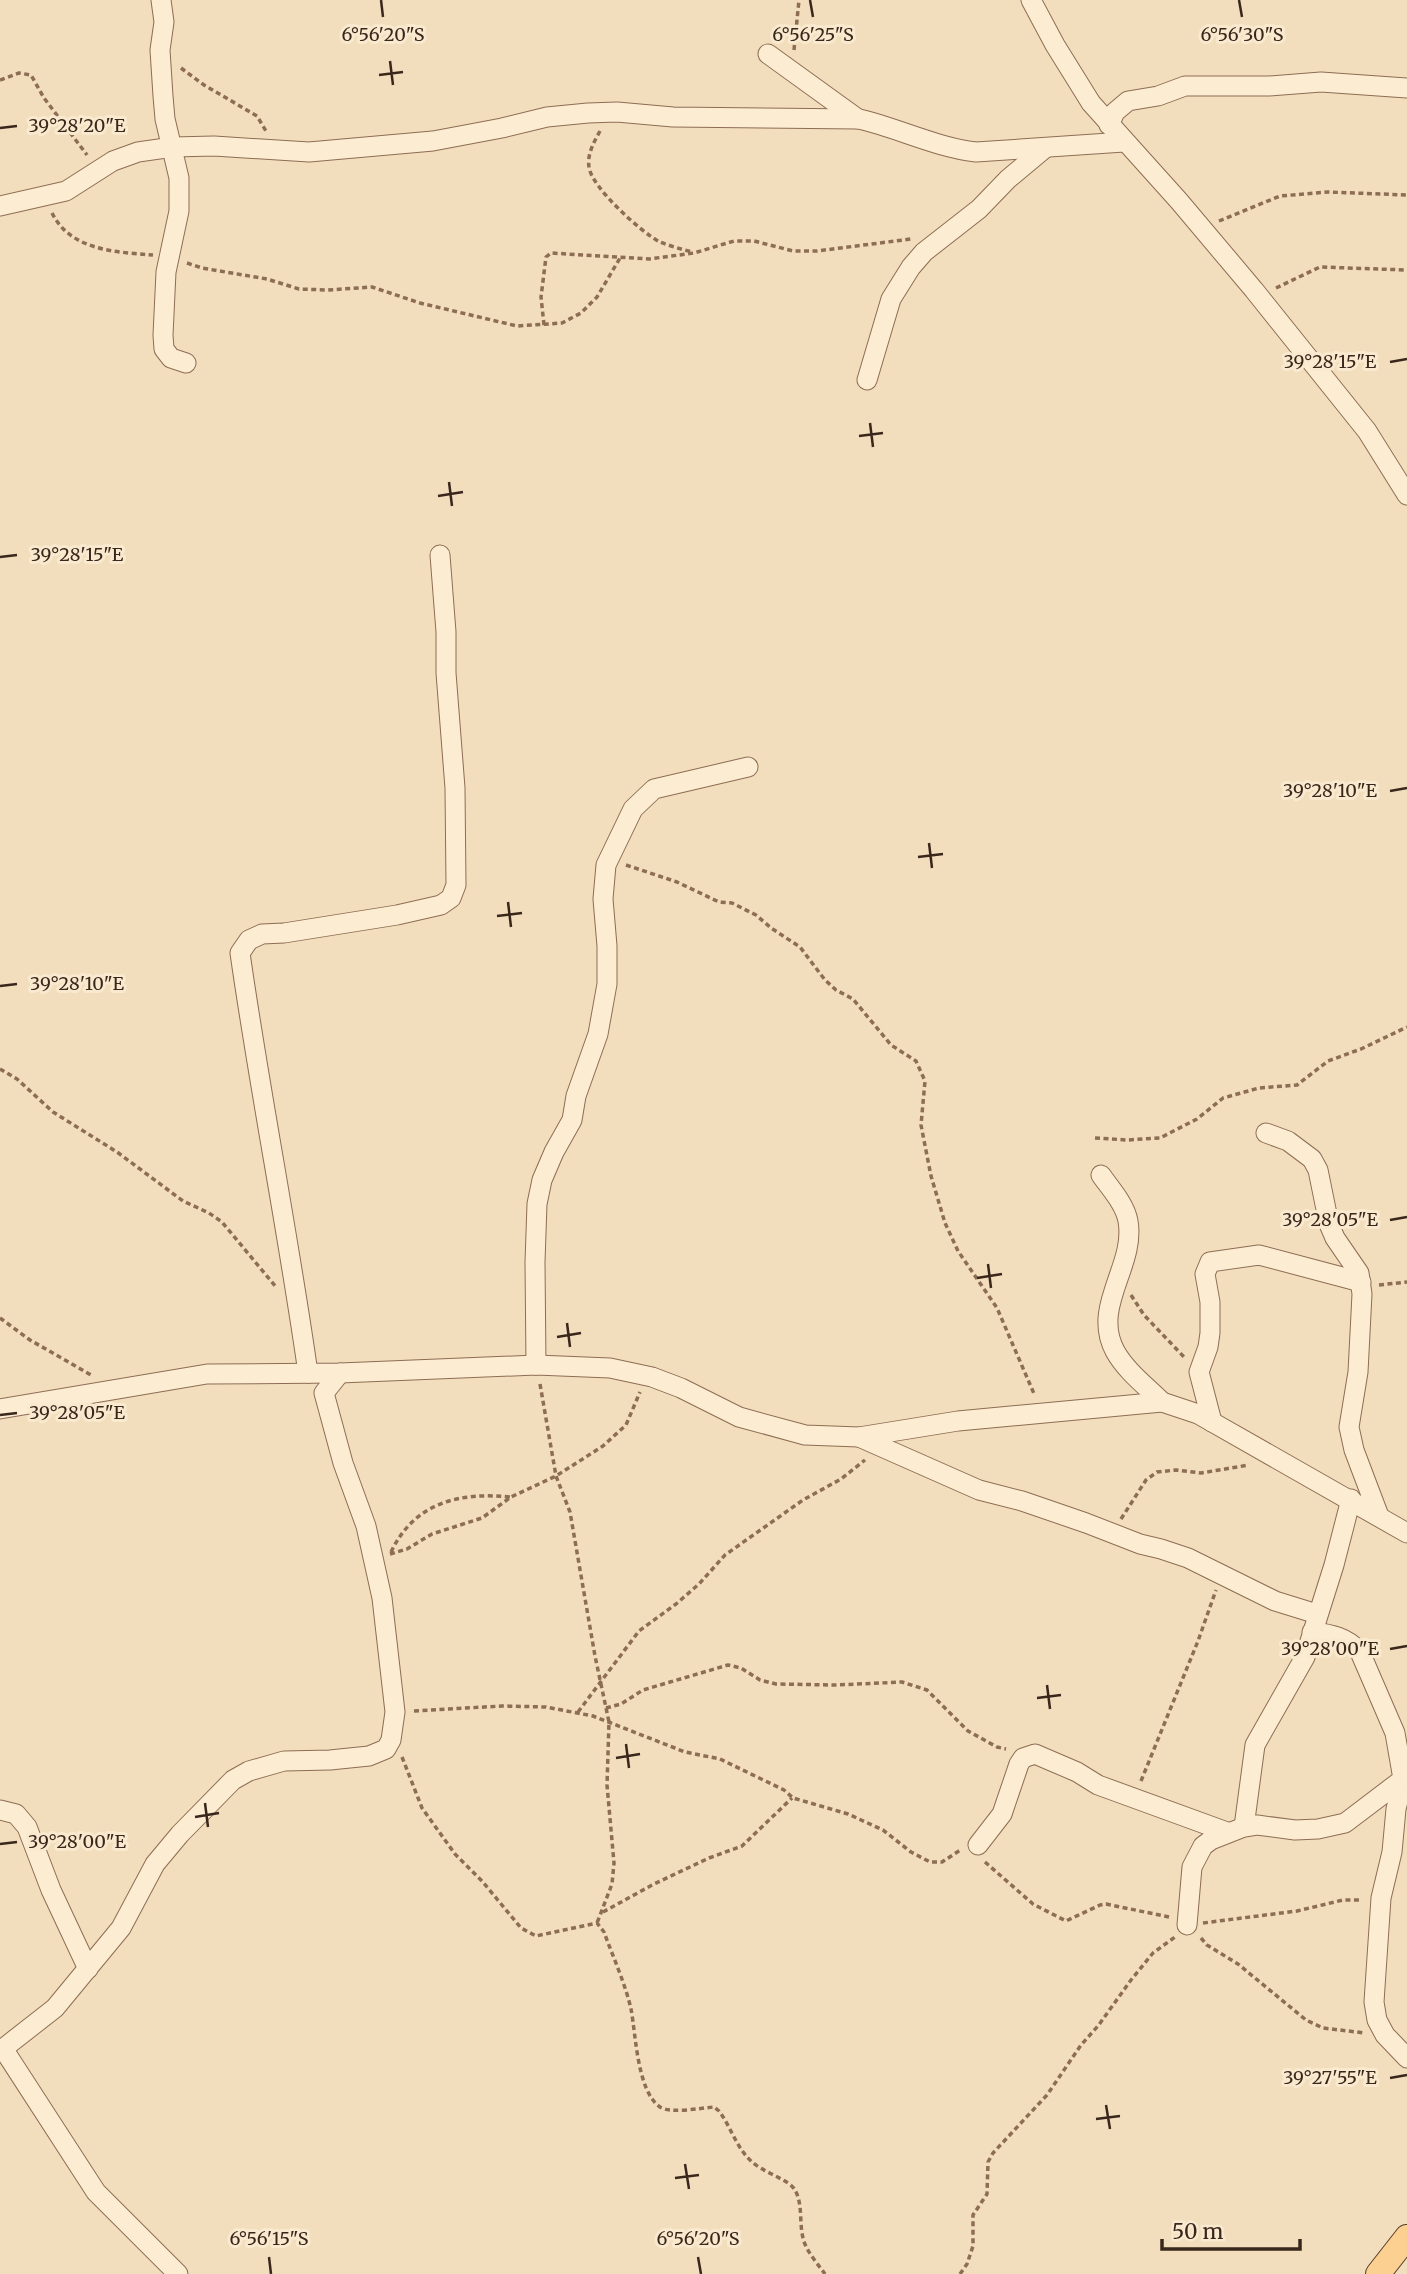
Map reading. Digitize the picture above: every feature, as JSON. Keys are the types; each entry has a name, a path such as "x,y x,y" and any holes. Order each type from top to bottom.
{"main road":[{"path":"1377,2274 1407,2237"}],"street":[{"path":"162,0 164,22 160,53 165,119 179,178 178,211 164,294 164,349 171,358 186,363"},
{"path":"1031,0 1091,103 1258,294 1367,431 1407,495"},
{"path":"768,54 859,119"},
{"path":"1109,125 1115,112 1128,101 1158,96 1185,86 1269,86 1321,82 1407,88"},
{"path":"0,206 66,191 113,161 138,152 173,147 309,152 433,141 547,117 608,113 674,117 859,119 955,150 976,152 1124,142"},
{"path":"867,380 891,299 911,267 924,252 979,209 1008,179 1044,149"},
{"path":"308,1373 240,953 248,940 262,934 397,915 441,905 451,898 456,885 455,788 440,555"},
{"path":"536,1365 534,1262 537,1204 542,1180 572,1120 576,1096 598,1034 607,984 603,900 606,865 633,809 654,789 748,766"},
{"path":"1266,1133 1288,1141 1312,1159 1318,1170 1329,1224 1340,1248 1359,1273 1362,1288 1358,1372 1349,1427 1354,1450 1379,1516"},
{"path":"1101,1175 1123,1206 1129,1232 1120,1275 1110,1298 1109,1334 1113,1348 1132,1374 1162,1402"},
{"path":"1212,1422 1199,1372 1210,1333 1205,1274 1210,1262 1259,1255 1362,1288"},
{"path":"0,1409 207,1374 340,1373 536,1365 610,1367 652,1377 681,1388 739,1417 805,1435 859,1437 958,1421 1162,1402 1198,1414 1407,1533"},
{"path":"178,2274 96,2192 2,2050 55,2008 121,1928 155,1864 233,1780 249,1771 284,1761 369,1756 386,1749 395,1722 382,1598 366,1526 343,1462 324,1393 340,1373"},
{"path":"859,1437 979,1490 1022,1501 1140,1544 1188,1558 1275,1601 1329,1634 1353,1643 1360,1651 1395,1732 1405,1771 1396,1809 1392,1852 1381,1898 1374,2002 1377,2020 1385,2035 1407,2058"},
{"path":"1235,1830 1255,1745 1297,1675 1334,1565 1351,1499"},
{"path":"978,1845 1002,1814 1019,1764 1028,1754 1035,1754 1077,1772 1098,1784 1235,1830"},
{"path":"1190,1927 1192,1867 1203,1846 1235,1830 1257,1825 1295,1830 1318,1829 1345,1823 1405,1771"},
{"path":"0,1810 16,1814 27,1826 57,1902 88,1969"}],"path":[{"path":"792,70 799,0"},
{"path":"160,53 204,85 257,116 265,129 269,150"},
{"path":"0,80 19,74 30,75 82,150 101,169"},
{"path":"608,113 590,150 589,171 593,180 619,210 642,230 659,241 694,253"},
{"path":"1201,227 1280,196 1328,192 1407,195"},
{"path":"44,196 54,218 72,237 96,249 169,257 202,268 267,279 299,289 372,287 419,303 517,326 562,323 590,307 620,258"},
{"path":"544,325 541,297 546,257 551,253 649,259 694,253 734,241 754,241 793,251 817,251 888,240 944,236"},
{"path":"1258,294 1278,288 1320,267 1407,270"},
{"path":"606,865 629,866 654,874 756,915 800,947 825,980 853,999 891,1045 916,1061 925,1081 921,1125 931,1176 945,1223 958,1251 997,1308 1029,1378 1041,1413"},
{"path":"1095,1138 1160,1138 1197,1119 1223,1098 1259,1088 1297,1085 1328,1061 1407,1027"},
{"path":"0,1069 17,1079 53,1112 117,1152 183,1201 222,1222 278,1289 298,1305"},
{"path":"1120,1275 1144,1315 1199,1372"},
{"path":"1362,1288 1387,1282 1407,1282"},
{"path":"0,1318 30,1340 89,1374 108,1390"},
{"path":"536,1365 556,1476 570,1512 609,1722 607,1785 614,1863 611,1884 597,1923"},
{"path":"390,1554 407,1549 432,1534 481,1518 511,1497 556,1476 603,1446 626,1425 639,1395 652,1377"},
{"path":"578,1712 639,1631 699,1584 725,1555 803,1500 841,1479 878,1445"},
{"path":"1113,1533 1146,1480 1157,1472 1176,1470 1201,1474 1276,1458"},
{"path":"375,1570 390,1554 409,1522 425,1510 458,1499 490,1495 511,1497"},
{"path":"1134,1797 1222,1575"},
{"path":"606,1708 621,1704 643,1690 727,1665 741,1668 761,1680 776,1684 902,1682 927,1690 968,1731 997,1747 1028,1754"},
{"path":"597,1923 536,1936 521,1928 482,1881 454,1854 422,1808 412,1786 395,1722 502,1706 558,1707 578,1712 685,1752 720,1759 784,1790 793,1798 848,1814 883,1830 911,1852 930,1862 942,1862 966,1845 978,1845 986,1863 1033,1904 1064,1920 1069,1921 1106,1904 1176,1918 1190,1927 1207,1945 1238,1964 1306,2020 1341,2032 1385,2035"},
{"path":"601,1913 654,1884 742,1846 793,1798"},
{"path":"960,2274 967,2264 973,2246 973,2215 987,2194 988,2162 993,2152 1047,2095 1081,2045 1153,1953 1190,1927 1203,1923 1297,1911 1343,1900 1381,1898"},
{"path":"597,1923 604,1932 631,2008 639,2061 647,2088 655,2103 666,2110 713,2106 719,2111 741,2150 751,2161 762,2171 788,2182 795,2190 803,2240 825,2274"}]}
